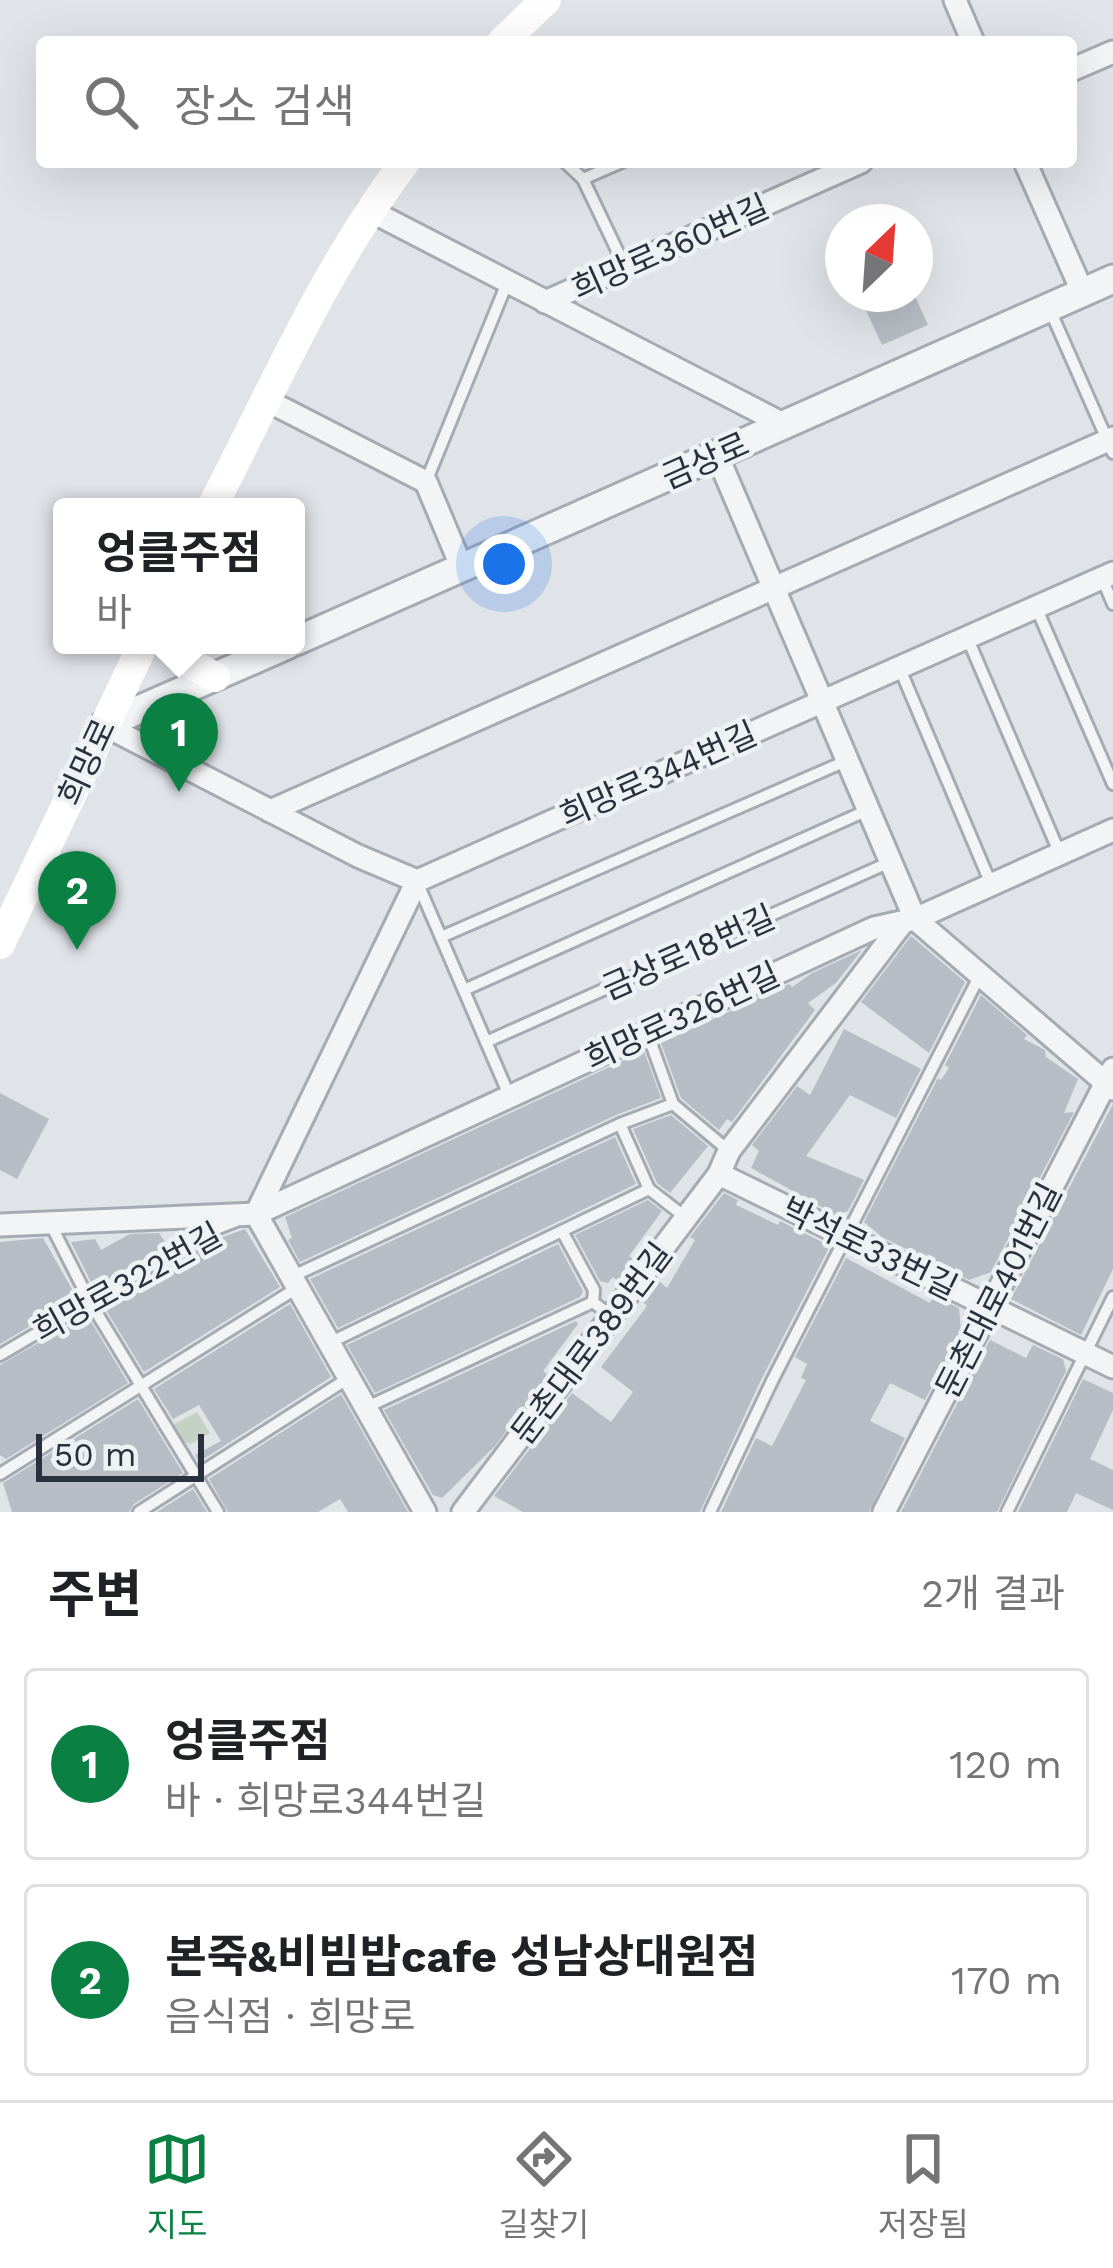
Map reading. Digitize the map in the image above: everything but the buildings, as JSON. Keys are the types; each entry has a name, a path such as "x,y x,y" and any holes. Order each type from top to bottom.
{"main road":[{"path":"508,36 546,0"},
{"path":"217,498 311,306 400,168"},
{"name":"희망로","path":"0,944 138,654"},
{"path":"180,654 215,677"}],"street":[{"path":"962,2 971,36"},
{"path":"1077,67 1113,52"},
{"name":"희망로360번길","path":"545,302 848,168"},
{"path":"1028,168 1083,293"},
{"name":"희망로360번길","path":"369,210 785,425"},
{"name":"금상로","path":"305,637 1113,279"},
{"path":"266,400 426,482 462,568"},
{"path":"270,811 1111,444"},
{"path":"716,455 890,862 909,920 1110,1081"},
{"name":"희망로344번길","path":"416,881 1107,576"},
{"path":"104,725 267,654"},
{"path":"104,725 416,881 256,1214 425,1512"},
{"name":"희망로326번길","path":"0,1225 256,1214 874,928 909,920 1113,830"},
{"name":"둔촌대로389번길","path":"463,1512 602,1309 686,1217 719,1174 729,1151 909,920"},
{"name":"둔촌대로401번길","path":"884,1512 1110,1081"},
{"name":"박석로33번길","path":"719,1174 1113,1367"}],"lane":[{"path":"571,168 583,179 626,268"},
{"path":"583,179 608,168"},
{"path":"426,482 507,283"},
{"path":"1049,307 1111,444"},
{"name":"희망로344번길","path":"1107,576 1113,604"},
{"path":"1036,607 1113,784"},
{"path":"967,638 1060,854"},
{"path":"900,669 992,884"},
{"path":"441,937 846,761"},
{"name":"금상로18번길","path":"464,990 868,810"},
{"name":"금상로18번길","path":"486,1042 890,862"},
{"path":"416,881 509,1095"},
{"path":"710,1512 980,975"},
{"path":"647,1032 674,1104 729,1151"},
{"path":"0,1474 296,1281 620,1124 674,1104"},
{"path":"620,1124 650,1189 686,1217"},
{"path":"330,1346 650,1189"},
{"name":"희망로322번길","path":"0,1354 208,1232 256,1214"},
{"path":"50,1223 90,1302 218,1512"},
{"path":"364,1408 602,1309 562,1231"},
{"path":"1007,1512 1113,1297"},
{"path":"140,1512 347,1379"}],"green space":[{"path":"197,1412 210,1433 191,1444 182,1441 173,1425"}],"place":[{"name":"엉클주점","path":"179,792"},
{"name":"본죽&비빔밥cafe 성남상대원점","path":"77,950"}]}
